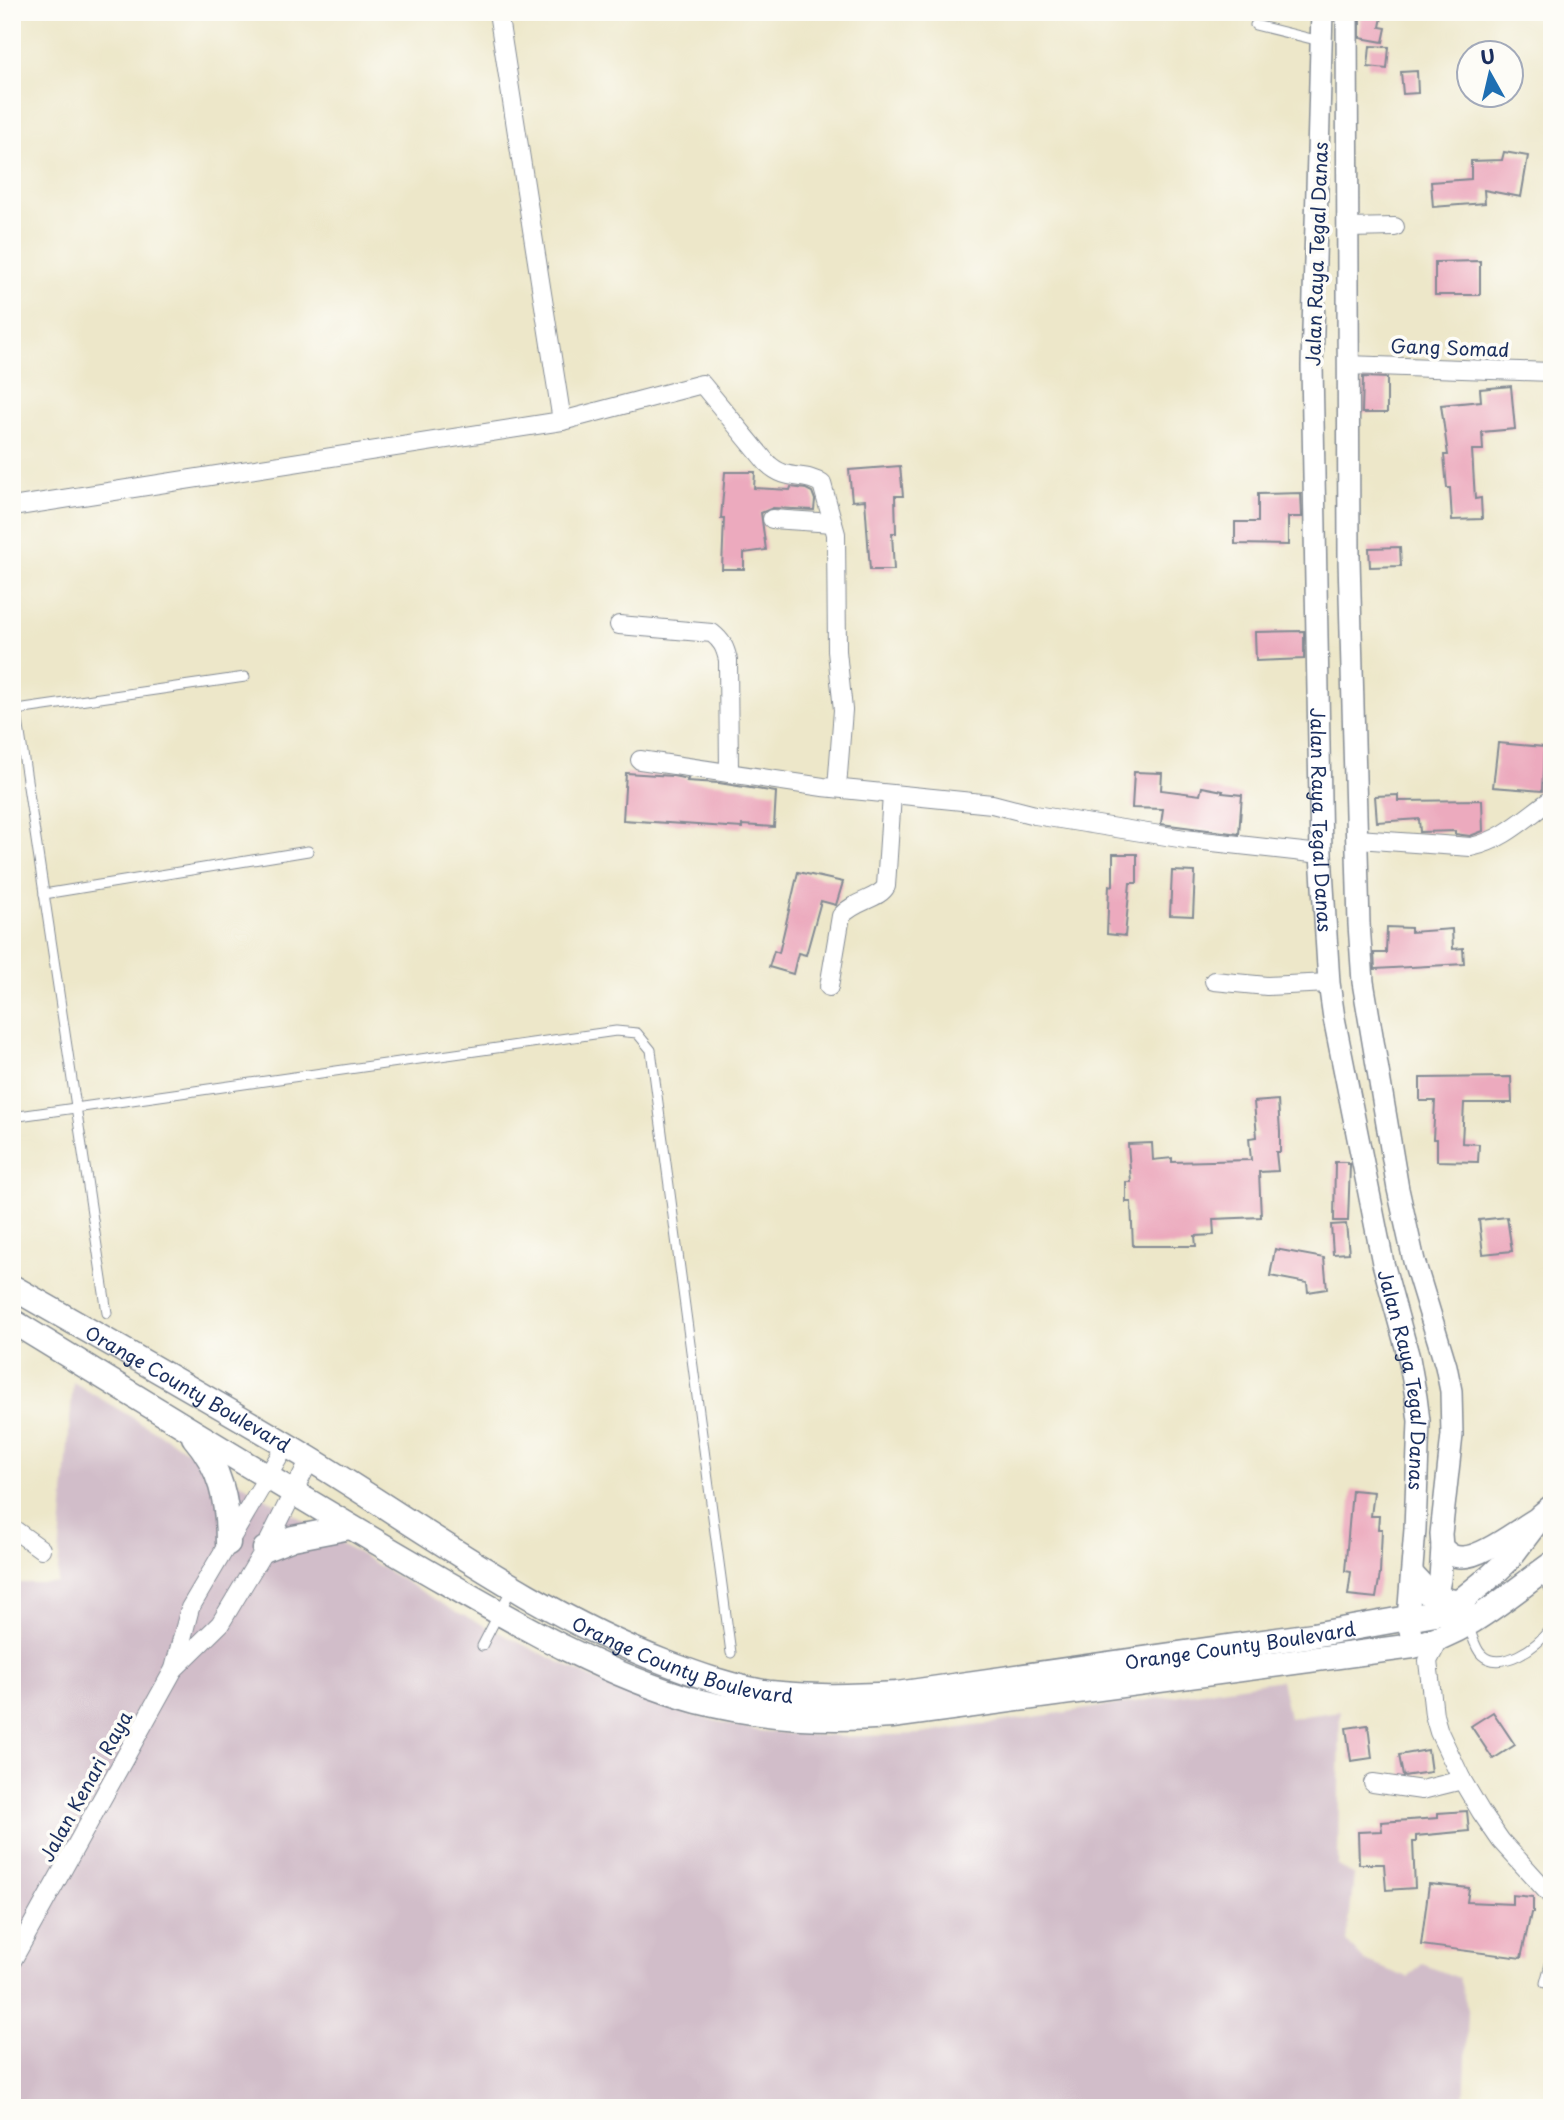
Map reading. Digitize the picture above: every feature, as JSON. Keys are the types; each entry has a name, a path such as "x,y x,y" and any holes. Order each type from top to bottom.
{"main road":[{"name":"Orange County Boulevard","path":"12,1287 310,1459 575,1623 619,1645 702,1676 768,1692 829,1698 897,1694 1313,1635 1447,1610"},
{"name":"Orange County Boulevard","path":"12,1321 267,1478 500,1613 615,1672 696,1700 783,1717 834,1719 892,1716 1427,1649 1447,1610 1507,1561 1547,1511"},
{"path":"184,1426 206,1450 221,1479 228,1511 228,1543"},
{"path":"1413,1576 1447,1610 1495,1605 1548,1572 1542,1555 1535,1547 1535,1536 1547,1511"},
{"path":"265,1549 302,1536 350,1527"}],"street":[{"path":"498,12 562,421"},
{"name":"Jalan Raya Tegal Danas","path":"1322,12 1312,366 1321,855 1325,925 1329,983 1365,1178 1416,1397 1419,1421 1413,1576 1408,1619 1427,1649"},
{"name":"Jalan Raya Tegal Danas","path":"1347,12 1349,559 1359,924 1363,982 1398,1189 1414,1261 1451,1391 1452,1435 1441,1534 1447,1610"},
{"path":"1348,228 1395,227"},
{"name":"Gang Somad","path":"1347,365 1552,372"},
{"path":"12,508 562,421 702,384 777,472 816,480 822,484 836,534 837,652 843,710 836,788"},
{"path":"772,519 833,523"},
{"path":"1316,559 1349,559"},
{"path":"619,625 712,633 721,640 727,660 729,772"},
{"path":"640,760 892,795 979,802 1035,815 1185,839 1321,855"},
{"path":"829,987 841,916 859,902 881,894 886,886 892,795"},
{"path":"1358,839 1471,847 1491,842 1520,825 1552,799"},
{"path":"1325,925 1359,924"},
{"path":"1214,981 1268,986 1329,983"},
{"name":"Jalan Kenari Raya","path":"12,1961 174,1669 190,1608 286,1446"},
{"name":"Jalan Kenari Raya","path":"174,1669 220,1624 265,1549 310,1459"},
{"path":"1442,1547 1450,1555 1470,1556 1547,1511"},
{"path":"12,1528 41,1549"},
{"path":"1427,1649 1434,1715 1439,1732 1462,1780 1501,1841 1549,1887"},
{"path":"1373,1783 1422,1790 1462,1780"}],"lane":[{"path":"1255,25 1322,41"},
{"path":"17,710 245,677"},
{"path":"12,680 107,1313"},
{"path":"44,894 308,851"},
{"path":"12,1117 615,1031 637,1033 651,1050 731,1653"},
{"path":"482,1646 513,1586"},
{"path":"1447,1610 1480,1654 1489,1660 1510,1660 1539,1641 1550,1628 1552,1612"},
{"path":"1545,1983 1552,1957"}],"shaded area":[{"path":"73,1382 451,1609 604,1684 678,1712 759,1731 840,1737 921,1734 1281,1680 1289,1718 1340,1711 1338,1866 1354,1875 1347,1942 1365,1961 1408,1978 1422,1964 1459,1978 1468,2010 1464,2108 12,2108 12,1583 57,1583"}],"building":[{"path":"1360,12 1383,12 1380,27 1386,28 1383,42 1360,38"},
{"path":"1370,46 1389,47 1387,69 1368,67"},
{"path":"1417,71 1418,93 1403,94 1401,72"},
{"path":"1504,152 1528,156 1521,197 1484,190 1485,203 1433,207 1431,182 1471,179 1471,161 1502,160"},
{"path":"1480,261 1480,295 1435,295 1435,262"},
{"path":"1363,377 1387,378 1387,413 1362,413"},
{"path":"1511,386 1515,429 1482,432 1483,450 1472,450 1475,499 1481,498 1482,519 1452,520 1444,455 1448,455 1441,405 1481,401 1480,389"},
{"path":"900,466 903,496 895,496 896,533 892,533 894,570 870,570 865,500 852,501 849,470"},
{"path":"725,472 755,472 754,488 806,489 812,492 815,500 814,510 773,508 761,513 766,550 744,553 744,569 722,569 724,518 721,518"},
{"path":"1301,493 1302,517 1288,517 1288,545 1235,544 1235,522 1258,522 1258,494"},
{"path":"1400,547 1401,566 1370,567 1369,548"},
{"path":"1304,631 1304,659 1256,661 1255,632"},
{"path":"1498,743 1544,747 1542,791 1493,787"},
{"path":"1134,772 1162,773 1161,790 1200,795 1202,787 1242,795 1239,834 1161,824 1163,809 1132,808"},
{"path":"626,773 673,776 688,779 687,781 776,792 774,827 742,825 742,828 623,820"},
{"path":"1398,795 1398,801 1482,800 1483,831 1470,836 1455,834 1455,831 1420,832 1419,819 1377,822 1375,796"},
{"path":"1113,854 1137,854 1137,883 1130,883 1125,936 1107,934 1109,885 1113,886"},
{"path":"1172,871 1195,872 1193,916 1170,915"},
{"path":"798,872 843,882 836,905 821,901 806,955 798,953 793,974 769,967 774,951 779,953"},
{"path":"1387,927 1411,928 1411,932 1452,929 1453,949 1463,948 1464,964 1375,969 1374,953 1386,953"},
{"path":"1511,1077 1512,1103 1464,1103 1462,1143 1479,1144 1478,1162 1437,1161 1437,1139 1433,1139 1435,1101 1420,1101 1420,1078"},
{"path":"1278,1100 1278,1171 1259,1172 1261,1217 1213,1219 1214,1235 1195,1236 1196,1246 1133,1246 1131,1202 1126,1202 1126,1182 1131,1182 1128,1144 1152,1143 1153,1160 1251,1160 1249,1138 1257,1137 1254,1102"},
{"path":"1335,1162 1350,1164 1348,1221 1334,1221"},
{"path":"1507,1217 1512,1251 1483,1254 1479,1220"},
{"path":"1346,1224 1349,1253 1333,1254 1331,1225"},
{"path":"1275,1249 1324,1258 1327,1289 1308,1292 1307,1283 1270,1276"},
{"path":"1352,1490 1374,1492 1371,1516 1379,1516 1378,1529 1382,1529 1376,1598 1348,1595 1351,1572 1345,1571"},
{"path":"1493,1712 1515,1745 1493,1759 1471,1726"},
{"path":"1368,1725 1372,1758 1351,1761 1346,1728"},
{"path":"1428,1750 1431,1772 1403,1776 1399,1755"},
{"path":"1467,1811 1469,1831 1416,1836 1416,1842 1413,1842 1415,1888 1386,1890 1384,1864 1359,1864 1358,1832 1382,1831 1381,1822 1438,1818 1438,1813"},
{"path":"1429,1884 1469,1888 1467,1902 1512,1904 1512,1895 1533,1897 1533,1913 1521,1958 1421,1945"}]}
